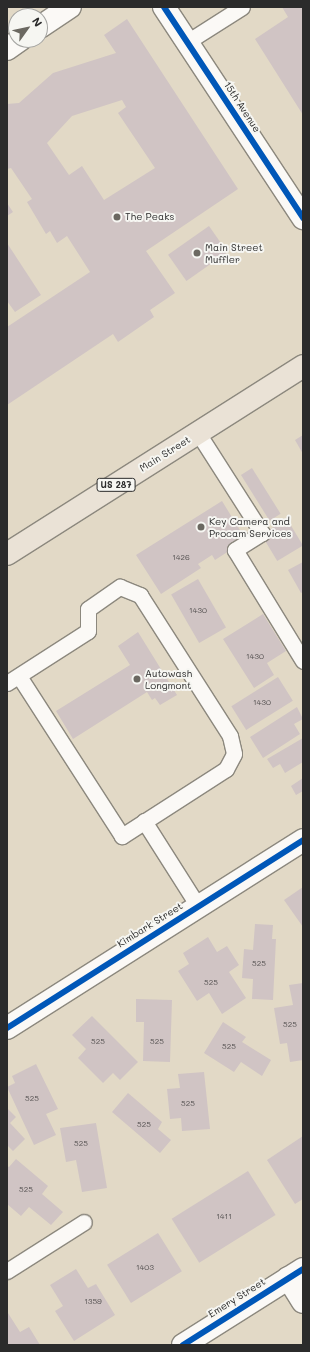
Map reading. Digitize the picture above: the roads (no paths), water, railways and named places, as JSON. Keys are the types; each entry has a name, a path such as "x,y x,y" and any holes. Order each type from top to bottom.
{"highway":[{"name":"Main Street","path":"7,554 303,366"}],"street":[{"path":"48,22 70,7"},
{"name":"15th Avenue","path":"164,7 300,205"},
{"name":"Kimbark Street","path":"7,1028 303,840"},
{"path":"295,1274 303,1302"},
{"name":"Emery Street","path":"183,1345 295,1274"}],"lane":[{"path":"187,42 242,7"},
{"path":"198,433 262,533 235,550 303,661"},
{"path":"120,587 140,594 230,736 234,754 226,769 122,836 10,681 88,631 88,609 120,587"},
{"path":"144,821 198,906"},
{"path":"7,1271 84,1222"}],"place":[{"name":"The Peaks","path":"117,217"},
{"name":"Main Street Muffler","path":"197,253"},
{"name":"Key Camera and Procam Services","path":"201,527"},
{"name":"Autowash Longmont","path":"137,679"}]}
